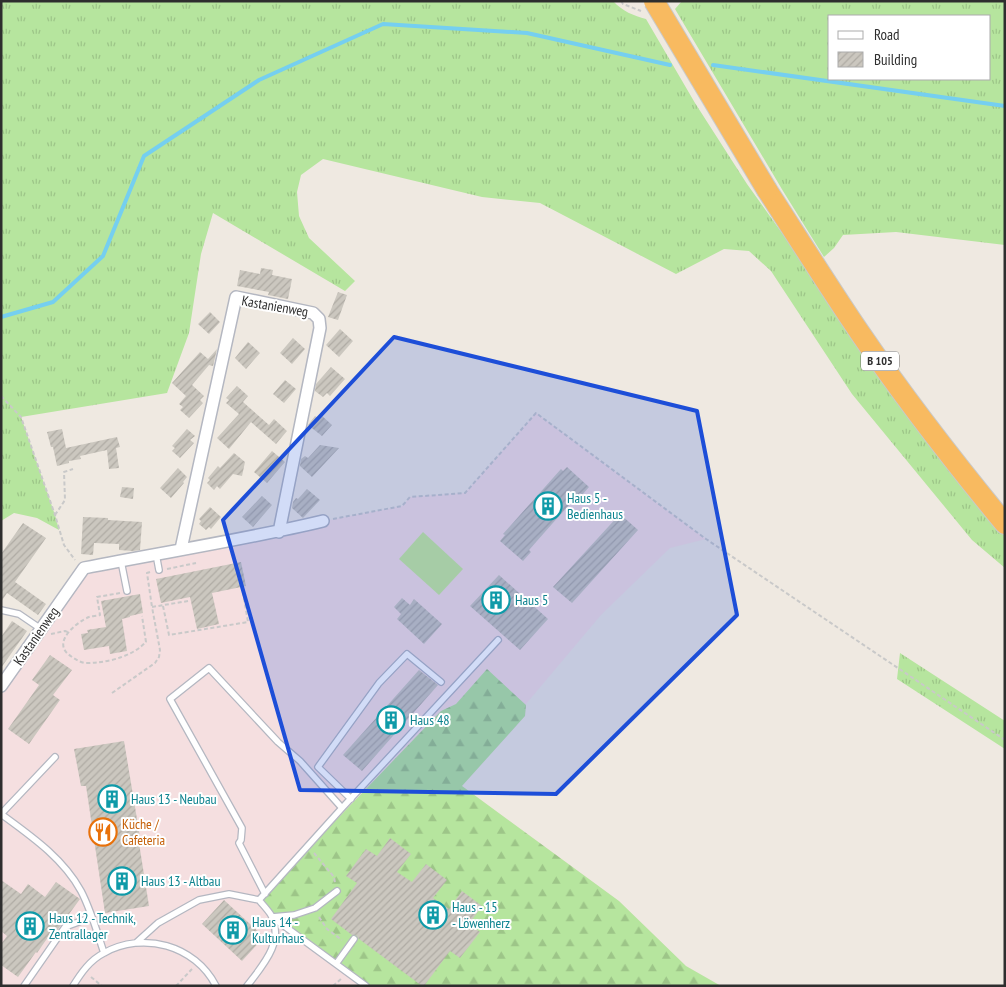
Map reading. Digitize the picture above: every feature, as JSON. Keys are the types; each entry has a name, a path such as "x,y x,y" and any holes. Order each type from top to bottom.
{"highway":[{"name":"B 105","path":"654,1 767,190 860,332 907,400 954,462 1005,524"}],"street":[{"name":"Kastanienweg","path":"181,549 236,297 313,313 319,319 320,328 278,532"},
{"path":"84,568 278,532 323,521"},
{"name":"Kastanienweg","path":"1,686 84,568"}],"lane":[{"path":"156,554 159,570"},
{"path":"121,561 127,591"},
{"path":"1,610 19,614 40,629"},
{"path":"259,900 498,640"},
{"path":"351,799 318,767 379,683 408,654 441,682"},
{"path":"265,894 239,843 242,828 170,699 209,668 342,808"},
{"path":"55,757 1,814 38,840 69,872 82,892 104,953"},
{"path":"272,917 294,915 316,908 337,891"},
{"path":"137,942 158,923 199,900 229,894 259,900 272,917 366,986"},
{"path":"24,986 65,927 92,917"},
{"path":"247,986 270,956 275,940 272,917"},
{"path":"336,964 354,939"},
{"path":"73,986 83,970 104,953 120,945 137,942 159,943 180,950 198,962 212,978 216,986"}],"path":[{"path":"1,396 21,417 64,545 72,557 84,568"},
{"path":"323,521 402,506 410,497 465,493 536,414 714,544 1005,740"},
{"path":"55,516 65,500 64,472 73,469"},
{"path":"112,694 155,663 159,658 160,650 147,573 196,564"},
{"path":"163,605 169,635 248,622 242,587"},
{"path":"127,591 98,597 100,615 88,618 68,632 64,640 66,653 83,663 99,663 129,655 146,642 142,616"},
{"path":"152,607 188,601"},
{"path":"308,846 334,877 337,891"},
{"path":"316,908 320,920 327,929 350,946"},
{"path":"176,986 198,962"},
{"path":"83,970 102,986"}],"highlighted area":[{"path":"394,337 697,411 737,615 556,794 300,790 223,520"}],"shaded area":[{"path":"536,413 706,539 670,548 601,615 526,704 525,716 462,786 619,901 686,966 721,986 1,986 1,686 84,568 402,506 410,497 465,493"}],"green space":[{"path":"1,1 613,1 628,13 646,19 695,103 747,184 960,483 1005,535 1005,568 972,540 852,394 771,271 749,251 724,249 676,274 540,203 482,197 323,159 301,175 297,192 299,216 309,238 355,281 345,291 213,213 201,254 189,333 167,393 21,417 59,530 37,518 14,513 1,521"},
{"path":"682,1 1005,1 1005,245 896,232 843,235 834,248 824,257 675,9"},
{"path":"423,532 463,569 439,595 399,559"},
{"path":"900,653 1005,721 1005,749 897,679"},
{"path":"487,669 526,705 525,716 462,786 619,901 686,966 721,986 366,986 272,917 259,900 441,711 456,704"}],"building":[{"path":"261,268 273,270 272,275 292,279 288,299 268,295 269,292 237,286 240,270 260,274"},
{"path":"338,292 347,295 338,320 328,317"},
{"path":"210,312 220,322 209,334 198,324"},
{"path":"340,329 353,341 339,357 326,345"},
{"path":"293,338 305,349 292,364 280,353"},
{"path":"248,342 260,353 246,369 235,358"},
{"path":"217,349 213,366 209,365 192,385 204,396 200,400 203,403 189,418 180,410 183,407 179,404 186,396 172,383 200,352 208,359"},
{"path":"331,367 345,379 330,396 327,393 323,397 315,391 316,384"},
{"path":"285,380 296,389 284,403 273,394"},
{"path":"237,386 248,396 243,402 269,425 274,419 287,431 276,444 251,422 229,449 217,438 239,414 226,403 229,400 226,398"},
{"path":"321,415 332,425 322,436 308,425 315,416 318,418"},
{"path":"62,429 66,448 117,437 120,447 116,448 119,468 109,469 107,450 80,456 81,459 57,466 53,447 51,447 47,432"},
{"path":"187,429 195,436 190,440 194,443 180,458 172,451 175,448 172,446"},
{"path":"320,445 339,448 312,477 300,466 301,459 305,456 308,458"},
{"path":"272,451 285,462 267,483 254,472"},
{"path":"234,453 245,462 242,476 233,474 220,489 217,486 214,490 207,483 210,480 208,478 218,466 220,468"},
{"name":"Haus 5 - Bedienhaus","path":"567,467 589,487 582,495 580,493 552,524 529,550 531,552 523,561 500,541 505,535 503,534 561,469 563,471"},
{"path":"178,468 187,477 171,498 160,488"},
{"path":"122,487 134,488 133,499 120,497"},
{"path":"307,489 320,500 303,518 292,508 296,498 298,499"},
{"path":"262,496 272,505 253,527 242,517"},
{"path":"210,507 221,517 211,529 209,527 206,530 199,524 201,521 199,519"},
{"name":"Haus 5 - Bedienhaus","path":"620,514 638,530 572,603 553,587"},
{"path":"83,517 142,522 140,550 119,550 119,544 94,543 93,555 81,554"},
{"path":"23,523 46,538 15,582 46,604 38,615 7,593 1,602 1,554"},
{"path":"241,562 246,586 212,593 219,624 197,629 190,597 161,603 156,579"},
{"path":"499,575 548,619 520,650 470,606"},
{"path":"140,594 143,613 122,619 127,651 110,654 109,646 84,650 81,634 88,633 87,630 106,627 101,601"},
{"path":"402,598 410,605 414,599 442,624 424,644 397,619 401,614 394,607"},
{"path":"12,621 27,631 1,668 1,637"},
{"path":"50,655 72,670 53,695 60,700 29,744 8,729 39,685 32,680"},
{"name":"Haus 48","path":"419,670 438,685 362,771 343,755"},
{"name":"Haus 13 - Neubau","path":"124,741 141,843 139,843 149,906 105,913 86,786 81,786 74,749"},
{"name":"Haus - 15 - Löwenherz","path":"390,838 411,854 397,872 412,882 426,864 447,880 433,898 449,909 462,891 482,906 469,924 480,932 460,958 450,951 424,986 356,935 352,935 331,919 357,883 346,876 366,849 377,856"},
{"name":"Haus 12 - Technik, Zentrallager","path":"1,880 21,894 28,884 45,897 56,882 80,899 56,932 53,930 18,977 1,965 1,944 7,936 1,931"},
{"name":"Haus 14 - Kulturhaus","path":"224,900 264,937 242,961 202,924"}],"waterway":[{"path":"1,317 53,302 103,256 144,156 259,80 383,24 527,33 670,65"},
{"path":"713,65 1005,106"}],"place":[{"name":"Haus 5 - Bedienhaus","path":"548,506"},
{"name":"Haus 5","path":"496,600"},
{"name":"Haus 48","path":"391,720"},
{"name":"Haus 13 - Neubau","path":"112,799"},
{"name":"Küche / Cafeteria","path":"103,832"},
{"name":"Haus 13 - Altbau","path":"122,881"},
{"name":"Haus - 15 - Löwenherz","path":"433,915"},
{"name":"Haus 12 - Technik, Zentrallager","path":"30,926"},
{"name":"Haus 14 - Kulturhaus","path":"233,930"}]}
